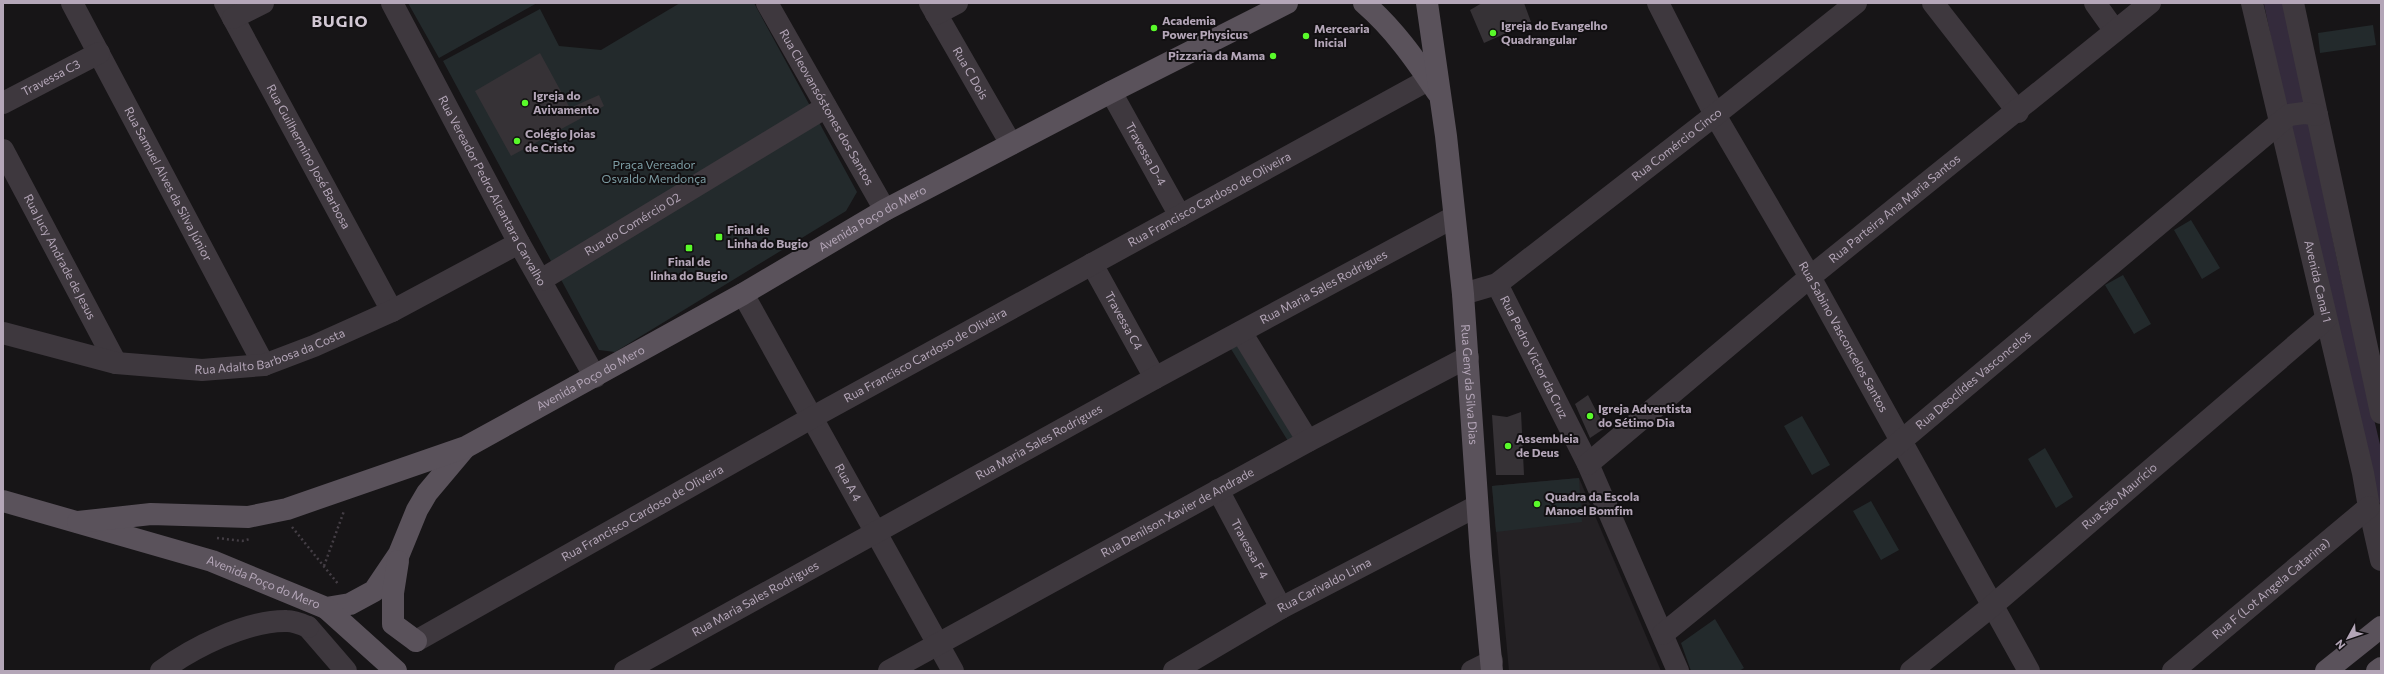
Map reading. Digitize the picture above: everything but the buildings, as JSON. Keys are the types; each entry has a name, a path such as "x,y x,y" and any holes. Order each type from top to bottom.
{"main road":[{"name":"Avenida Poço do Mero","path":"78,522 151,514 248,517 287,509 466,447 743,294 885,210 1111,92 1287,3"},
{"name":"Rua Geny da Silva Dias","path":"1364,3 1394,31 1433,78"},
{"name":"Rua Geny da Silva Dias","path":"1427,3 1433,78 1440,98 1463,294 1477,506 1492,666"},
{"name":"Avenida Poço do Mero","path":"3,501 212,561 326,608 354,602 374,591 399,554 417,510 426,493 466,447"},
{"path":"399,554 393,593 393,624 416,641"},
{"path":"326,608 396,671"},
{"path":"2326,671 2381,627"},
{"path":"2377,671 2381,668"}],"street":[{"name":"Rua Samuel Alves da Silva Júnior","path":"72,3 264,365"},
{"path":"229,11 263,3"},
{"name":"Rua Vereador Pedro Alcantara Carvalho","path":"392,3 519,243 542,280 595,377"},
{"name":"Rua Cleovansóstones dos Santos","path":"768,3 885,210"},
{"path":"933,9 957,3"},
{"name":"Rua Sabino Vasconcelos Santos","path":"1658,3 1715,115 1810,277 2029,671"},
{"name":"Rua Comércio Cinco","path":"1497,284 1715,115 1856,3"},
{"path":"1933,3 2018,112"},
{"path":"2095,3 2115,31"},
{"name":"Rua Parteira Ana Maria Santos","path":"1588,464 1810,277 2018,112 2150,3"},
{"name":"Avenida Canal 1","path":"2252,3 2298,116 2381,413"},
{"name":"Avenida Canal 1","path":"2293,3 2298,116 2326,319 2363,473 2368,507 2381,560"},
{"name":"Rua C Dois","path":"933,9 1011,144"},
{"name":"Rua Guilhermino José Barbosa","path":"229,11 392,311"},
{"name":"Travessa C3","path":"3,103 99,53"},
{"name":"Rua Francisco Cardoso de Oliveira","path":"416,641 813,417 1433,78"},
{"name":"Travessa D-4","path":"1111,92 1180,216"},
{"name":"Rua do Comércio 02","path":"542,280 826,107"},
{"name":"Rua Deoclídes Vasconcelos","path":"1663,634 2298,116"},
{"name":"Rua Jucy Andrade de Jesus","path":"3,150 116,363"},
{"name":"Rua Maria Sales Rodrigues","path":"625,671 1155,378 1454,217"},
{"name":"Rua Adalto Barbosa da Costa","path":"3,333 116,363 202,370 264,365 314,346 392,311 519,243"},
{"name":"Travessa C4","path":"1092,264 1155,378"},
{"path":"1463,294 1497,284"},
{"name":"Rua Pedro Victor da Cruz","path":"1497,284 1588,464 1678,671"},
{"name":"Rua A 4","path":"743,294 813,417 953,671"},
{"name":"Rua São Maurício","path":"1911,671 1992,606 2326,319"},
{"path":"1241,332 1308,441"},
{"name":"Rua Denilson Xavier de Andrade","path":"890,671 938,643 1308,441 1468,357"},
{"name":"Travessa F 4","path":"1218,490 1281,608"},
{"name":"Rua Carivaldo Lima","path":"1174,671 1281,608 1477,506"},
{"name":"Rua F (Lot Angela Catarina)","path":"2173,671 2368,507"},
{"path":"308,627 326,608"},
{"path":"161,671 200,647 261,624 287,621 308,627 346,671"},
{"path":"1472,671 1492,666"}],"path":[{"path":"324,567 346,506"},
{"path":"291,526 354,602"},
{"path":"212,538 242,541 256,537"}],"shaded area":[{"path":"1579,478 1661,671 1509,671 1492,486"}],"green space":[{"path":"408,3 537,3 439,58"},
{"name":"Praça Vereador Osvaldo Mendonça","path":"680,3 754,3 857,192 846,211 615,352 599,350 443,61 540,9 559,46 601,50"},
{"path":"2373,25 2376,45 2320,53 2318,33"},
{"path":"2191,220 2220,268 2202,279 2174,230"},
{"path":"2123,275 2151,324 2134,334 2105,285"},
{"path":"1239,343 1300,439 1288,441 1231,349"},
{"path":"1802,416 1830,465 1812,475 1784,426"},
{"path":"2045,448 2073,497 2056,508 2028,459"},
{"name":"Quadra da Escola Manoel Bomfim","path":"1579,478 1582,522 1496,532 1492,486"},
{"path":"1871,501 1899,550 1881,560 1853,511"},
{"path":"1715,619 1744,668 1739,671 1691,671 1681,643"}],"waterway":[{"path":"2274,3 2329,270 2381,493"}],"place":[{"name":"Academia Power Physicus","path":"1154,28"},
{"name":"Igreja do Evangelho Quadrangular","path":"1493,33"},
{"name":"Mercearia Inicial","path":"1306,36"},
{"name":"Pizzaria da Mama","path":"1273,56"},
{"name":"Igreja do Avivamento","path":"525,103"},
{"name":"Colégio Joias de Cristo","path":"517,141"},
{"name":"Final de Linha do Bugio","path":"719,237"},
{"name":"Final de linha do Bugio","path":"689,248"},
{"name":"Igreja Adventista do Sétimo Dia","path":"1590,416"},
{"name":"Assembleia de Deus","path":"1508,446"},
{"name":"Quadra da Escola Manoel Bomfim","path":"1537,504"}],"district":[{"name":"BUGIO","path":"340,21"}]}
